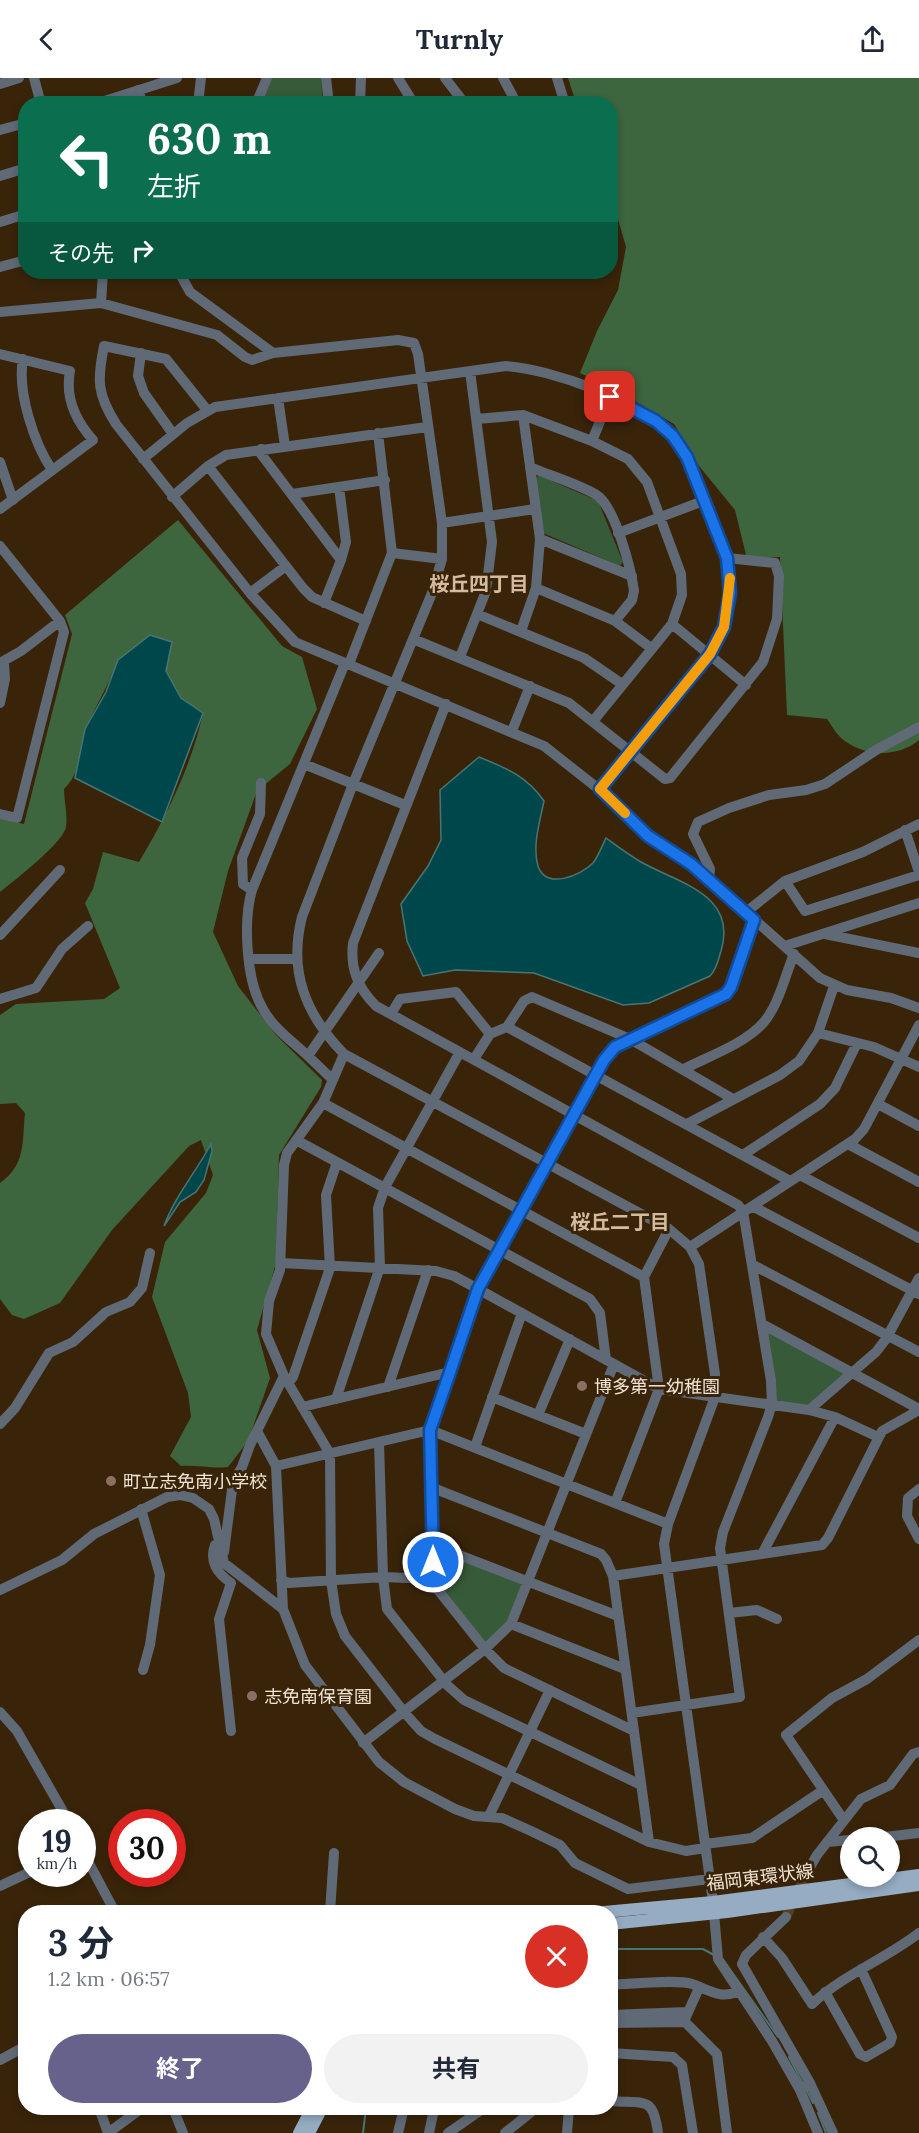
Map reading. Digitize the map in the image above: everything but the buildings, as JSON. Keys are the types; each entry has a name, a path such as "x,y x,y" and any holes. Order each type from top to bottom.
{"main road":[{"name":"福岡東環状線","path":"618,1923 919,1875"},
{"name":"福岡東環状線","path":"618,1911 713,1908 919,1885"},
{"path":"299,2133 308,2115"},
{"path":"309,2133 318,2115"}],"street":[{"path":"0,84 19,78"},
{"path":"34,78 39,96"},
{"path":"119,96 177,78"},
{"path":"199,96 201,78"},
{"path":"259,96 267,78"},
{"path":"326,78 328,96"},
{"path":"360,96 361,78"},
{"path":"398,78 409,96"},
{"path":"503,78 513,96"},
{"path":"557,78 563,96"},
{"path":"451,80 460,96"},
{"path":"138,90 140,96"},
{"path":"0,130 18,125"},
{"path":"0,176 18,170"},
{"path":"0,222 18,216"},
{"path":"0,267 18,262"},
{"path":"101,303 103,279"},
{"path":"183,279 190,292 273,353"},
{"path":"0,312 101,303 217,335 244,357 252,360 273,353 398,340 414,343 418,354 442,523 442,559 413,639 353,784 302,917 296,938 302,988 309,1008 325,1034 344,1054 669,1229 690,1247 699,1264 715,1374 715,1397 668,1524 664,1544 710,1879 718,1959 772,2041 800,2090 819,2133"},
{"path":"207,410 166,359 104,346 98,383 106,408 172,497 250,593 295,642 512,731 559,755 600,789 648,836 709,879 754,920 834,986 891,998 919,1008"},
{"path":"141,353 138,376 144,393 173,434"},
{"path":"0,354 70,371 70,402 75,414 93,440 0,509"},
{"path":"23,359 22,389 41,453 52,470"},
{"path":"143,459 207,410 231,404 506,366 547,372 610,397 656,421 673,436 687,457 706,500 727,558 730,577 729,611 724,627 710,654 600,789"},
{"path":"460,657 486,591 491,566 490,516 470,371"},
{"path":"592,441 610,397"},
{"path":"278,398 285,446"},
{"path":"477,419 523,415 617,452 638,469 647,482 681,574 682,595 672,624 594,720"},
{"path":"521,631 536,588 540,539 523,415"},
{"path":"172,497 208,466 226,455 427,427"},
{"path":"333,1080 272,1022 257,997 246,933 247,908 252,890 366,621 392,553 378,433"},
{"path":"261,449 261,454 341,560"},
{"path":"0,462 13,500"},
{"path":"208,466 303,588 324,603 366,621"},
{"path":"530,467 598,496 607,508 632,576 634,591 632,600 615,621"},
{"path":"292,494 385,480"},
{"path":"324,603 346,542 339,487"},
{"path":"618,533 706,500"},
{"path":"442,523 535,509"},
{"path":"540,539 632,576"},
{"path":"0,814 17,818 64,632 60,621 1,551"},
{"path":"392,553 442,559"},
{"path":"413,639 569,703 594,720 666,779 670,778 763,662 777,619 779,576 775,563 727,558"},
{"path":"250,593 286,566"},
{"path":"536,588 615,621 651,648"},
{"path":"477,614 584,658 622,684"},
{"path":"0,703 5,679 2,663 60,621"},
{"path":"672,624 746,685"},
{"path":"512,731 530,686"},
{"path":"446,704 353,944 353,968 358,984 376,1006 738,1205 916,1293"},
{"path":"709,879 710,870 693,834 698,822 729,808 770,795 806,790 825,784 876,750 919,727"},
{"path":"304,764 405,805"},
{"path":"252,890 243,884 241,868 242,858 260,813 261,783"},
{"path":"746,913 785,881 863,852 919,824"},
{"path":"785,881 805,911 919,873 905,830"},
{"path":"0,935 60,870"},
{"path":"785,946 919,903"},
{"path":"634,1731 504,1668 485,1650 434,1585 430,1430 478,1289 604,1060 615,1047 726,994 731,987 754,920"},
{"path":"0,999 36,988 63,949 88,926"},
{"path":"822,934 919,952"},
{"path":"308,1056 380,953"},
{"path":"684,1069 753,1033 774,1005 794,954"},
{"path":"250,959 297,958"},
{"path":"687,1124 780,1075 799,1061 818,1033 834,986"},
{"path":"391,1014 400,999 456,992 490,1034"},
{"path":"474,1059 490,1034 507,1027 524,1001 532,997 630,1039 733,1099"},
{"path":"690,1247 848,1144 864,1130 919,1025"},
{"path":"507,1027 790,1181"},
{"path":"818,1033 857,1042 902,1058 919,1068"},
{"path":"743,1155 820,1104 835,1088 857,1042"},
{"path":"336,1400 380,1267 378,1208 385,1187 460,1052"},
{"path":"344,1054 323,1103 287,1153 284,1165 280,1263 270,1301 266,1334 286,1380 330,1454 331,1580 336,1614 345,1636 404,1712 422,1731 649,1842 686,1851 752,1838 822,1791"},
{"path":"323,1103 408,1147 644,1277"},
{"path":"878,1104 919,1126"},
{"path":"296,1140 590,1299 600,1313 610,1362 586,1434 511,1624 485,1650 363,1743"},
{"path":"848,1144 919,1182"},
{"path":"223,1557 233,1482 286,1380 293,1377 331,1265 326,1195 337,1162"},
{"path":"800,1174 919,1239"},
{"path":"632,1713 740,1696 721,1560 723,1532 772,1404 753,1265 748,1208"},
{"path":"615,1503 659,1389 644,1277 669,1229"},
{"path":"0,1424 15,1408 49,1353 73,1342 106,1312 130,1302 142,1288 150,1253"},
{"path":"280,1263 428,1270 454,1276 659,1389 809,1410 835,1416 878,1437"},
{"path":"753,1265 919,1352"},
{"path":"388,1387 428,1270"},
{"path":"809,1410 876,1352 916,1293 919,1278"},
{"path":"475,1447 522,1313"},
{"path":"762,1324 919,1410"},
{"path":"538,1415 570,1339"},
{"path":"302,1407 450,1372"},
{"path":"492,1397 586,1434"},
{"path":"613,1576 822,1545 828,1538 878,1437 890,1425 919,1410"},
{"path":"762,1554 835,1416"},
{"path":"276,1466 430,1430 668,1524"},
{"path":"258,1433 276,1466 283,1609 305,1665 379,1762 404,1782 455,1809 474,1816 489,1816 511,1821 560,1845 575,1863 628,1889 710,1879"},
{"path":"379,1442 382,1577 387,1609 443,1681 464,1700 642,1785"},
{"path":"433,1488 601,1554 606,1560 613,1576 649,1842"},
{"path":"919,1489 908,1498 907,1516 919,1539"},
{"path":"0,1589 62,1560 94,1534 141,1509 167,1497 180,1495 194,1498 209,1509 214,1519 224,1563 283,1609"},
{"path":"141,1509 160,1575 150,1645 143,1670"},
{"path":"219,1544 215,1545 213,1552 215,1568 231,1583 219,1619 231,1731"},
{"path":"434,1545 618,1616"},
{"path":"281,1581 289,1583 382,1577 433,1579"},
{"path":"729,1613 757,1610 777,1619"},
{"path":"511,1624 625,1669"},
{"path":"843,1819 786,1735 832,1698 867,1679 919,1640"},
{"path":"489,1816 550,1690"},
{"path":"0,1712 16,1731 61,1809"},
{"path":"805,1876 843,1819 861,1799 890,1785 913,1754 919,1752"},
{"path":"900,1835 919,1833"},
{"path":"827,1842 840,1841"},
{"path":"330,1905 334,1853"},
{"path":"96,1876 111,1905"},
{"path":"0,1886 18,1878"},
{"path":"786,1917 746,1955 742,1964 810,2083 833,2133"},
{"path":"763,1937 782,1958 812,2004 825,1992 899,1949 919,1933"},
{"path":"825,1992 860,2054 866,2057 890,2043 892,2037 861,1969"},
{"path":"618,1985 690,1983 715,1995 729,1995 735,1987"},
{"path":"686,2017 699,1988"},
{"path":"618,2015 686,2017 717,2054 727,2133"},
{"path":"618,2023 686,2017"},
{"path":"0,2060 18,2050"},
{"path":"618,2054 673,2057 682,2065 693,2133"},
{"path":"800,2090 810,2083"},
{"path":"618,2102 649,2105 655,2110 658,2133"},
{"path":"102,2115 108,2133 132,2115"},
{"path":"176,2115 183,2133"},
{"path":"398,2133 402,2115"},
{"path":"429,2133 433,2115"},
{"path":"448,2133 474,2115"},
{"path":"505,2133 527,2115"},
{"path":"567,2133 568,2115"},
{"path":"518,2133 519,2121"}],"green space":[{"path":"272,78 321,78 322,96 264,96"},
{"path":"568,78 919,78 919,740 911,746 883,753 863,750 842,739 827,719 787,715 780,557 747,559 735,510 699,466 674,424 611,387 580,373 597,331 618,290 626,247 618,219 618,96 574,96"},
{"path":"538,475 598,501 623,562 620,566 543,533 536,480"},
{"path":"178,520 282,646 302,657 317,709 290,764 257,791 228,871 213,932 238,986 276,1035 322,1080 321,1087 279,1155 276,1263 257,1330 270,1378 248,1441 228,1467 181,1466 170,1456 191,1417 188,1393 152,1297 165,1242 206,1193 213,1175 201,1140 189,1146 112,1230 60,1303 24,1319 12,1315 0,1299 0,1183 19,1161 25,1113 16,1103 0,1104 0,1015 16,1004 104,999 120,988 85,903 93,889 103,852 139,862 177,790 192,752 203,713 181,698 166,671 118,660 86,729 77,768 64,789 66,827 63,834 37,861 0,892 0,819 24,824 72,634 65,615"},
{"path":"767,1332 845,1373 806,1406 775,1402"},
{"path":"441,1550 522,1584 509,1623 486,1643 438,1583 437,1556"}],"water":[{"path":"150,635 172,642 166,671 181,698 203,713 162,822 75,778 85,729 106,692 118,660"},
{"path":"479,757 523,779 544,801 537,834 536,858 542,873 548,877 564,878 587,868 595,861 606,838 641,862 687,884 713,903 721,916 724,932 718,961 710,976 649,1003 623,1005 534,973 455,970 423,976 407,941 401,904 428,866 441,840 440,790"},
{"path":"211,1144 212,1151 204,1180 196,1192 180,1202 164,1226 174,1204"}],"waterway":[{"path":"618,1949 703,1949 714,1955"},
{"path":"724,1961 778,2037"},
{"path":"789,2057 803,2084"},
{"path":"806,2089 813,2103"},
{"path":"818,2113 826,2133"},
{"path":"363,2133 365,2115"}],"tunnel":[{"path":"786,1917 805,1876"}],"slow traffic":[{"path":"625,813 600,789 710,654 718,641 729,611 730,578"}],"place":[{"name":"博多第一幼稚園","path":"582,1386"},
{"name":"町立志免南小学校","path":"111,1481"},
{"name":"志免南保育園","path":"252,1696"}],"district":[{"name":"桜丘四丁目","path":"479,583"},
{"name":"桜丘二丁目","path":"620,1221"}],"route":[{"path":"433,1562 430,1430 478,1289 604,1060 615,1047 726,994 731,987 754,920 691,864 648,836 600,789 710,654 724,627 729,611 730,593 727,558 706,500 687,457 673,436 656,421 610,397"}]}
